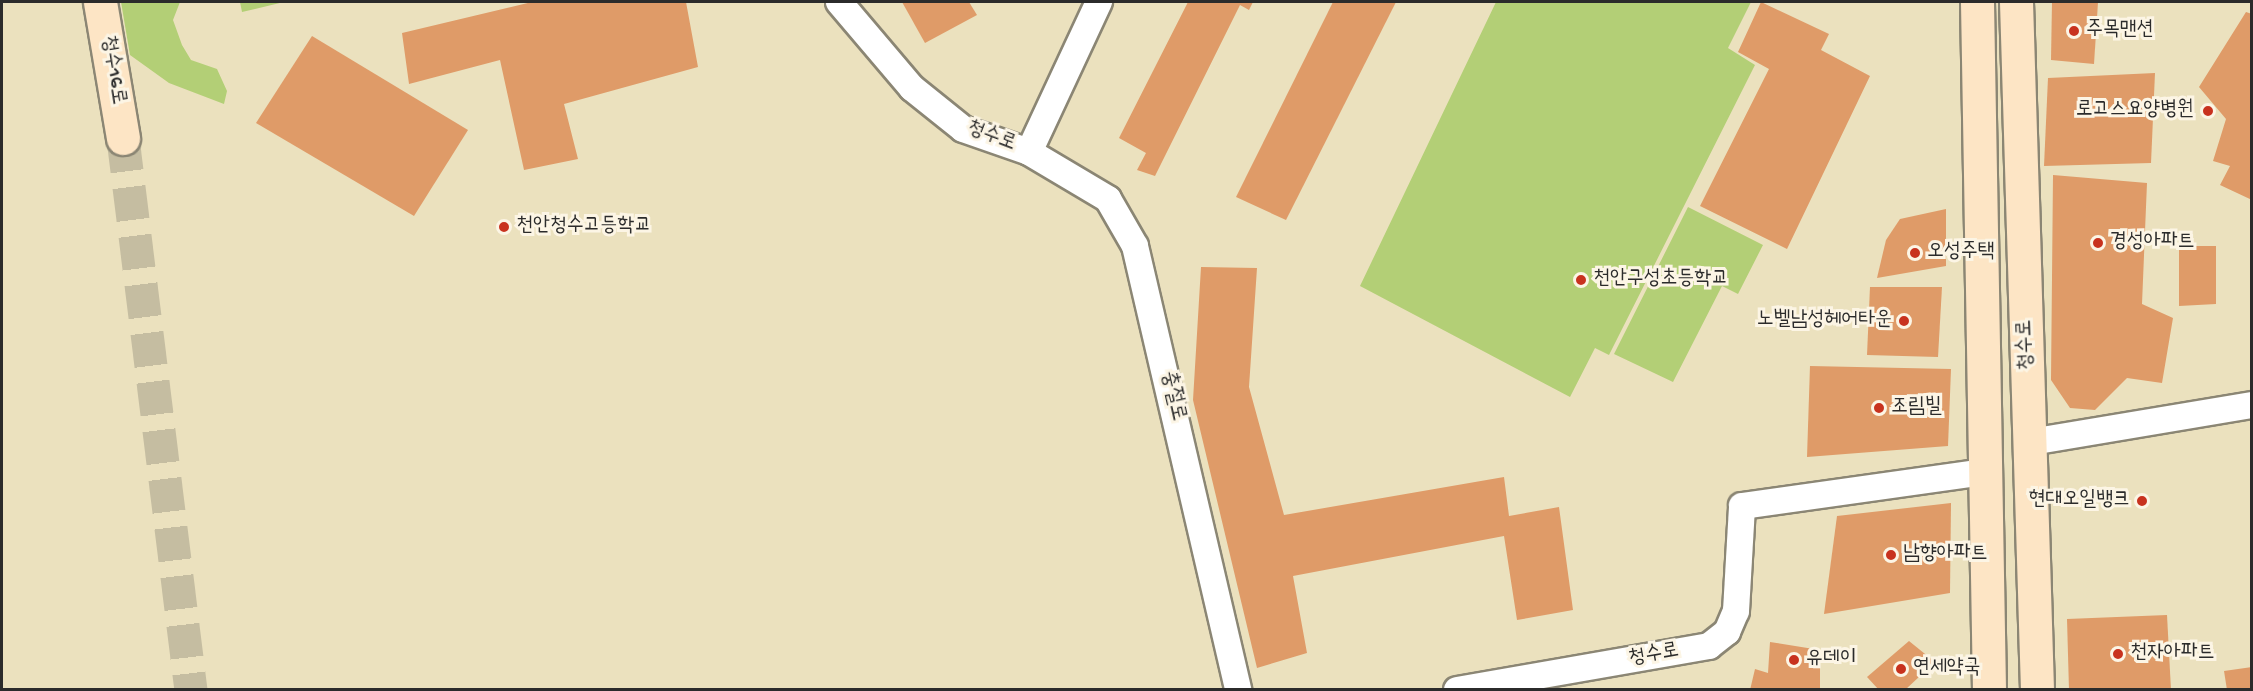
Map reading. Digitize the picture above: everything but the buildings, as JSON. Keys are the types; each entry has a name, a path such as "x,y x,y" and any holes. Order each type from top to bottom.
{"street":[{"name":"청수16로","path":"100,2 123,138"},
{"name":"청수로","path":"839,2 912,88 963,129 1029,152 1099,2"},
{"name":"청수로","path":"1977,2 1989,690"},
{"name":"청수로","path":"2016,2 2037,690"},
{"name":"충절로","path":"1029,152 1108,199 1135,246 1238,690"},
{"path":"2031,442 2252,405"},
{"name":"청수로","path":"1457,690 1709,646 1727,632 1736,612 1742,506 1985,472"}],"green space":[{"path":"121,2 180,2 173,20 182,45 191,60 217,69 227,91 224,104 169,83 130,55"},
{"path":"240,2 284,2 242,12"},
{"path":"1496,2 1751,2 1728,48 1755,65 1609,355 1595,348 1570,397 1360,286"},
{"path":"1688,207 1763,245 1738,294 1722,286 1673,382 1614,354"}],"tunnel":[{"path":"123,138 191,690"}],"place":[{"name":"주목맨션","path":"2074,31"},
{"name":"로고스요양병원","path":"2208,111"},
{"name":"천안청수고등학교","path":"504,227"},
{"name":"경성아파트","path":"2098,243"},
{"name":"오성주택","path":"1915,253"},
{"name":"천안구성초등학교","path":"1581,280"},
{"name":"노벨남성헤어타운","path":"1904,321"},
{"name":"조림빌","path":"1879,408"},
{"name":"현대오일뱅크","path":"2142,501"},
{"name":"남향아파트","path":"1891,555"},
{"name":"천자아파트","path":"2118,654"},
{"name":"유데이","path":"1794,660"},
{"name":"연세약국","path":"1901,669"}]}
